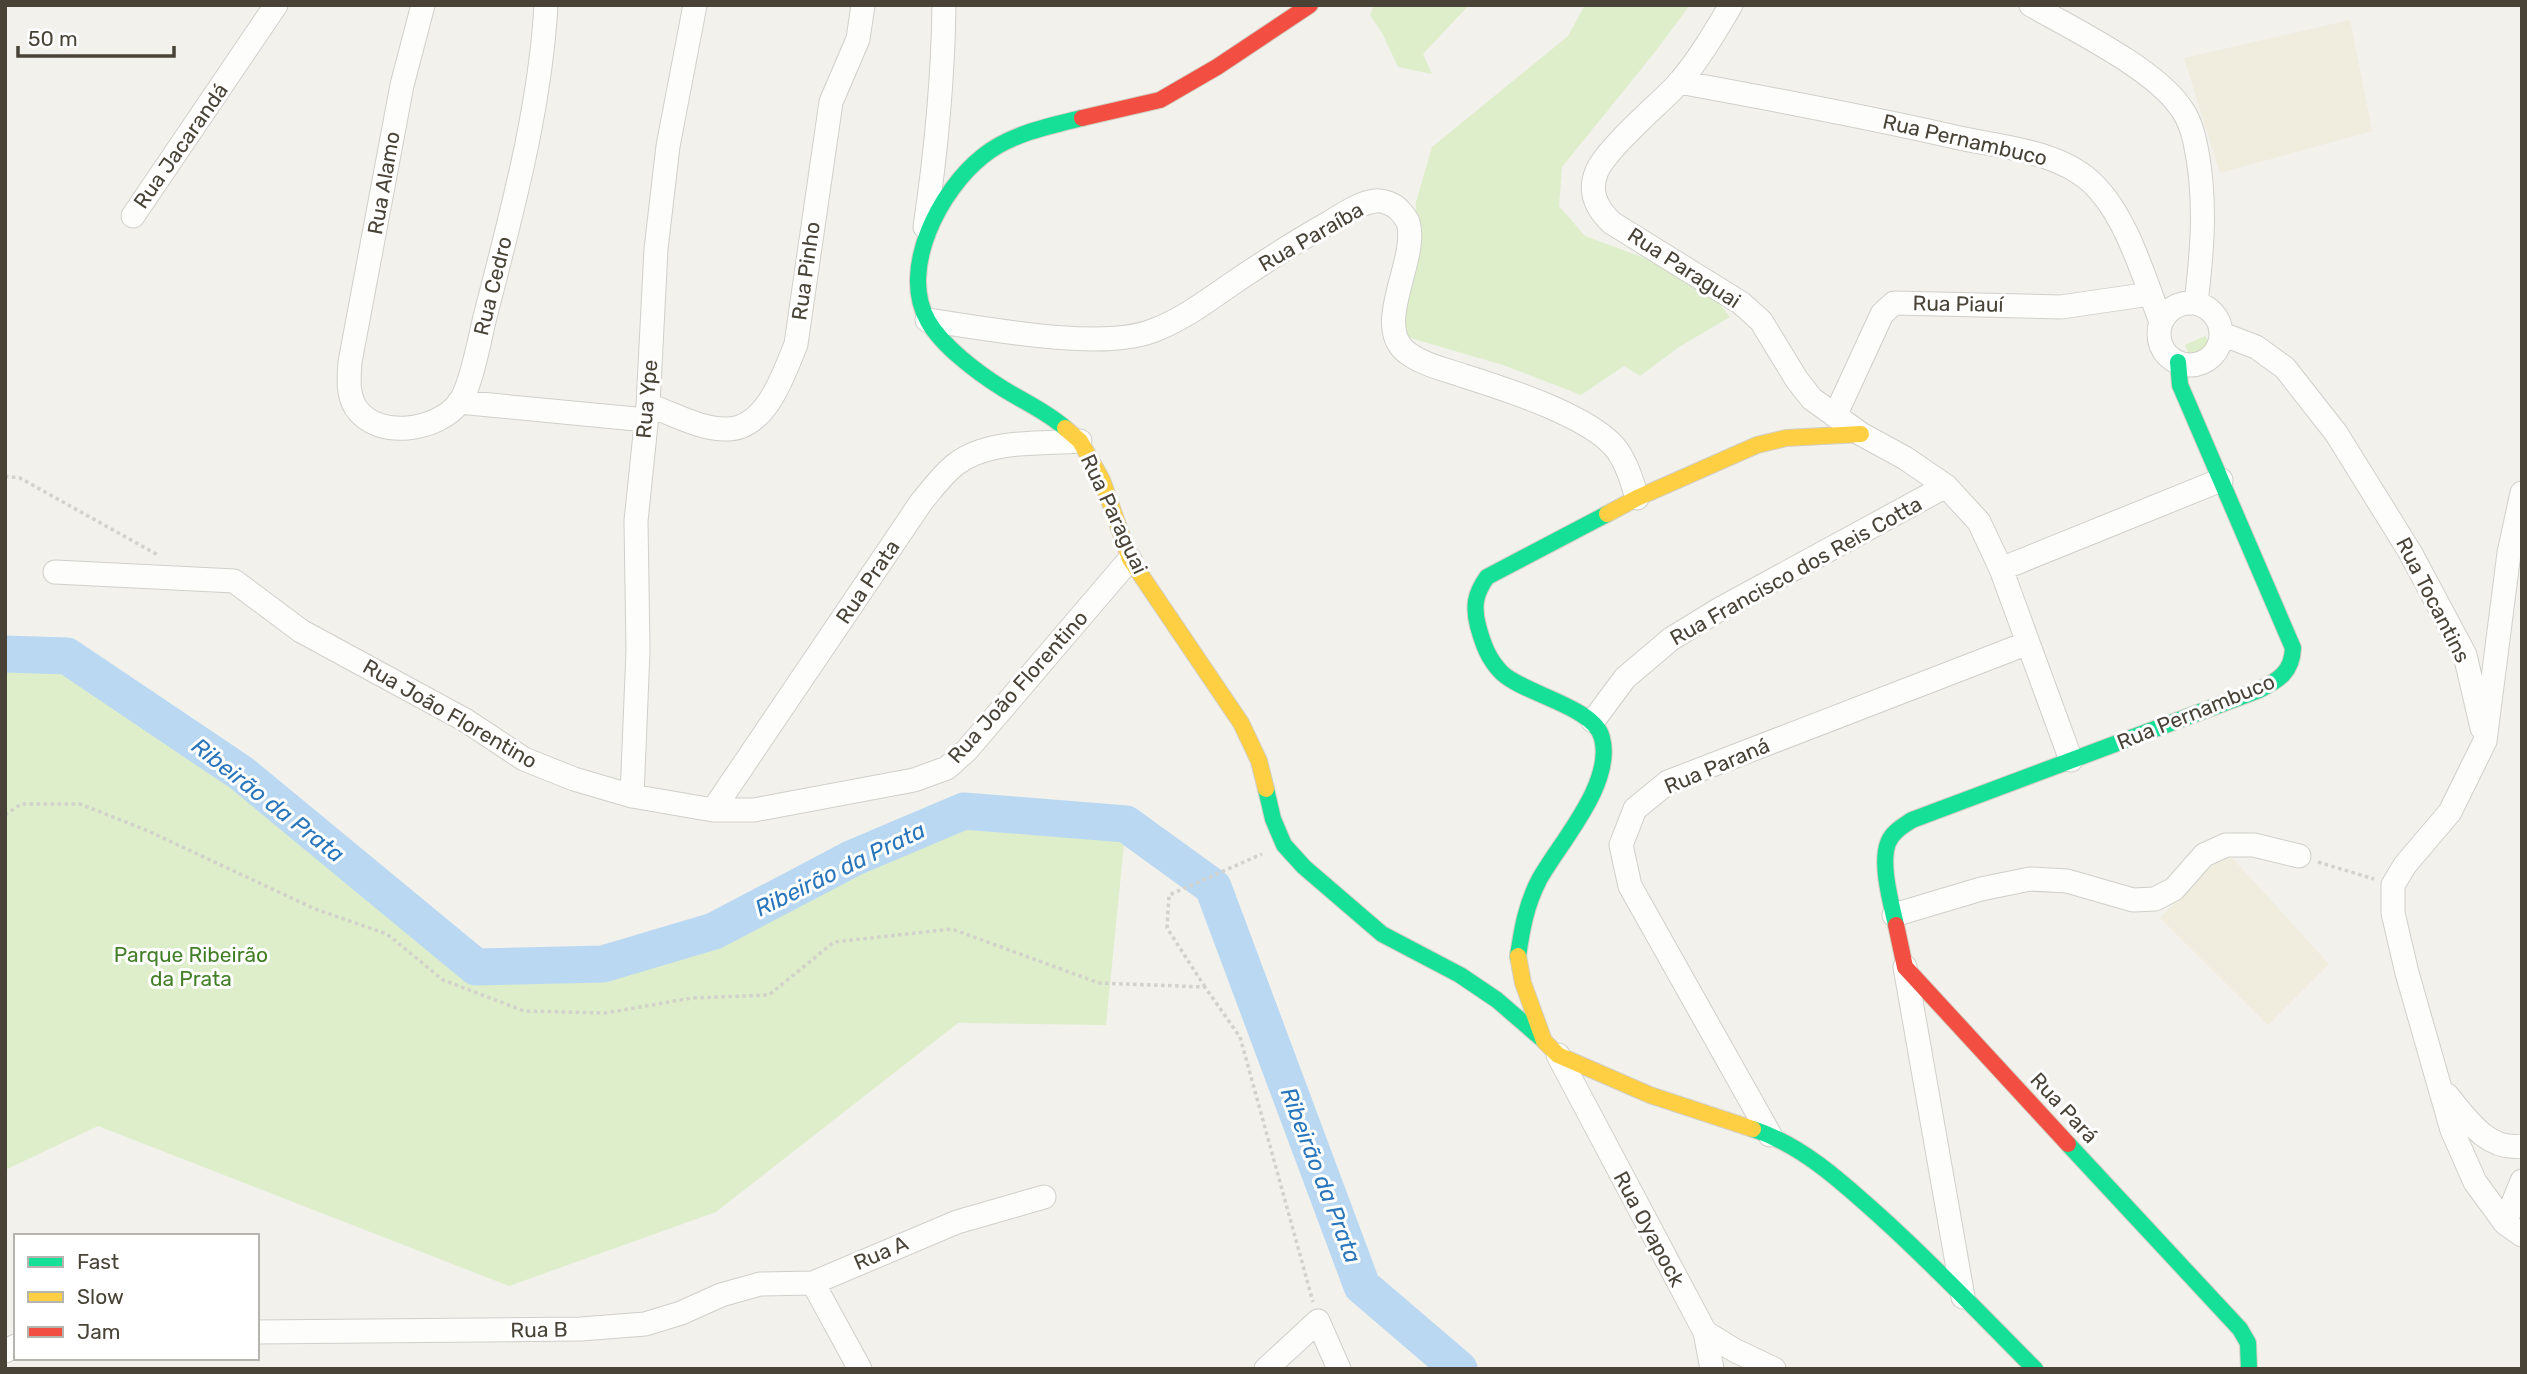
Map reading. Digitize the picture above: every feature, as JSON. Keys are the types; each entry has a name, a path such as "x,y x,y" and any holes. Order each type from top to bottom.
{"street":[{"name":"Rua Jacarandá","path":"133,216 217,96 276,5"},
{"name":"Rua Alamo","path":"423,5 402,85 350,362 349,386 355,407 368,421 415,429 437,420 459,402"},
{"name":"Rua Cedro","path":"459,402 472,371 510,220 535,96 546,5"},
{"name":"Rua Ype","path":"632,796 638,651 636,521 647,413 656,250 666,159 695,5"},
{"name":"Rua Pinho","path":"459,402 647,413 727,429 743,426 758,417 782,379 796,344 831,102 858,39 863,5"},
{"path":"921,250 937,149 944,5"},
{"name":"Rua Paraguai","path":"1310,5 1217,67 1160,100 1048,126 1012,139 983,155 958,181 935,216 921,250 917,284 927,320 949,347 1002,388 1052,416 1080,441 1102,480 1130,559 1241,723 1259,761 1273,819 1284,845 1304,867 1382,934 1460,975 1497,1000 1551,1048 1650,1096 1770,1135 1802,1152 1842,1182 1907,1241 2035,1369"},
{"name":"Rua Paraguai","path":"1731,5 1679,82 1609,154 1598,170 1593,185 1594,199 1601,212 1612,223 1741,303 1761,321 1797,380 1812,399 1861,434 1905,458 1946,486 1979,522 2001,569 2071,760"},
{"path":"2031,5 2120,57 2160,85 2181,108 2193,132 2202,183 2204,219 2196,303"},
{"name":"Rua Pernambuco","path":"1679,82 1844,112 2050,158 2088,180 2104,197 2119,223 2161,323"},
{"name":"Rua Paraíba","path":"927,320 1078,338 1118,338 1150,332 1185,316 1288,246 1354,209 1376,201 1395,206 1408,221 1410,243 1394,313 1393,334 1403,349 1447,370 1532,398 1595,430 1616,448 1629,471 1637,498"},
{"name":"Rua Piauí","path":"1835,416 1882,314 1894,303 2061,307 2150,294"},
{"path":"2196,303 2206,306 2214,313 2222,334 2221,342 2211,357 2195,365 2170,358 2160,341 2161,323 2166,313 2175,306 2196,303"},
{"name":"Rua Tocantins","path":"2222,334 2256,347 2285,368 2336,433 2410,552 2465,654 2485,741"},
{"name":"Rua Pernambuco","path":"1885,857 1888,843 1896,831 1912,820 2259,690 2285,676 2293,662 2293,648 2180,386 2178,362"},
{"path":"1551,1048 1523,982 1518,957 1525,912 1541,879 1570,835 1593,792 1604,759 1602,736 1593,721 1503,674 1486,651 1474,610 1477,591 1487,577 1637,498 1757,445 1786,438 1861,434"},
{"name":"Rua Prata","path":"713,810 922,501 941,479 957,463 976,453 999,447 1080,441"},
{"path":"2001,569 2221,480"},
{"name":"Rua Francisco dos Reis Cotta","path":"1593,721 1625,678 1671,639 1720,609 1946,486"},
{"path":"2514,1229 2475,1182 2452,1130 2404,961 2393,913 2392,885 2449,812 2485,741 2510,553 2522,494"},
{"name":"Rua João Florentino","path":"55,572 234,581 301,631 465,720 524,759 574,779 632,796 713,810 766,808 914,780 947,768 967,750 1130,559"},
{"name":"Rua Paraná","path":"1770,1135 1630,886 1621,845 1635,809 1668,782 2028,643"},
{"path":"1894,915 1981,889 2031,879 2067,881 2133,900 2155,899 2174,889 2204,855 2226,845 2254,845 2299,856"},
{"name":"Rua Pará","path":"1885,857 1906,967 2240,1329 2248,1343 2249,1369"},
{"path":"1906,967 1963,1297"},
{"name":"Rua Oyapock","path":"1551,1048 1705,1332"},
{"path":"2442,1090 2479,1132 2499,1146 2522,1146"},
{"path":"2514,1229 2522,1181"},
{"name":"Rua A","path":"813,1283 957,1222 1044,1197"},
{"path":"813,1283 860,1369"},
{"name":"Rua B","path":"259,1332 581,1329 645,1324 681,1313 721,1295 760,1284 813,1283"},
{"path":"1266,1369 1318,1321 1339,1369"},
{"path":"1705,1332 1712,1369"},
{"path":"1705,1332 1734,1350 1774,1369"}],"path":[{"path":"5,476 20,478 158,555 170,559"},
{"path":"5,815 21,804 80,804 146,830 315,909 387,934 443,980 524,1011 605,1013 692,998 769,995 834,942 952,929 1099,983 1205,987"},
{"path":"2299,856 2392,885"},
{"path":"1242,863 1169,895 1167,928 1240,1037 1318,1321"}],"shaded area":[{"path":"2350,20 2372,131 2220,173 2184,58"},
{"path":"2226,851 2329,964 2268,1025 2160,918"}],"green space":[{"path":"1374,5 1469,5 1423,54 1432,74 1398,67 1370,15"},
{"path":"1585,5 1690,5 1562,167 1559,206 1585,236 1642,257 1711,293 1730,317 1679,347 1640,376 1624,366 1581,395 1503,365 1407,337 1400,321 1415,248 1416,202 1432,147 1568,36"},
{"path":"2205,336 2215,349 2212,363 2195,372 2185,345"},
{"name":"Parque Ribeirão da Prata","path":"5,654 67,656 241,773 476,967 603,964 714,931 853,858 964,811 1126,824 1106,1025 958,1023 716,1212 509,1286 98,1126 5,1170"}],"waterway":[{"name":"Ribeirão da Prata","path":"5,654 67,656 241,773 476,967 603,964 714,931 853,858 964,811 1126,824 1213,887 1362,1286 1459,1369"}],"traffic: fast":[{"path":"1065,428 982,375 942,340 928,321 920,300 918,278 928,231 952,188 967,170 1005,142 1030,132 1082,118"},
{"path":"1896,925 1887,884 1886,852 1892,836 1912,820 2259,690 2278,679 2287,669 2293,648 2180,385 2178,362"},
{"path":"1518,956 1525,917 1539,880 1593,793 1604,756 1602,738 1597,727 1587,718 1512,681 1497,668 1482,639 1476,619 1476,600 1487,577 1607,514"},
{"path":"1266,789 1273,819 1284,845 1304,867 1382,934 1460,975 1497,1000 1541,1038"},
{"path":"1753,1129 1789,1145 1823,1167 1922,1256 2035,1369"},
{"path":"2068,1144 2240,1329 2248,1343 2249,1369"}],"traffic: slow":[{"path":"1065,428 1080,441 1102,480 1130,559 1241,723 1259,761 1266,789"},
{"path":"1607,514 1757,445 1786,438 1861,434"},
{"path":"1518,956 1523,983 1544,1041 1558,1055 1650,1095 1753,1129"}],"traffic: jam":[{"path":"1082,118 1160,100 1217,67 1310,5"},
{"path":"1896,925 1905,967 2068,1144"}]}
